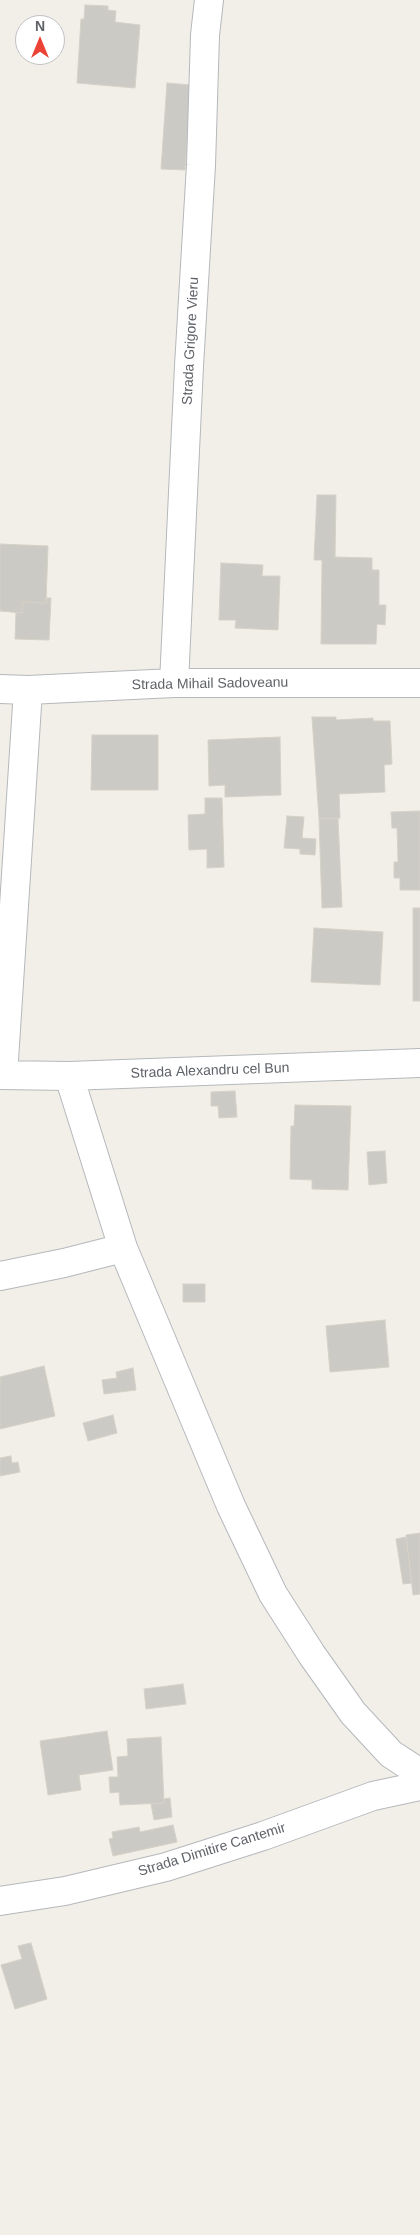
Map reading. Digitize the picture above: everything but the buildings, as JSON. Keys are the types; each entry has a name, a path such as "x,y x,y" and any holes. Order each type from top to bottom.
{"street":[{"name":"Strada Grigore Vieru","path":"174,683 189,366 201,165 205,35 209,0"},
{"name":"Strada Mihail Sadoveanu","path":"0,688 28,690 174,683 420,683"},
{"path":"1,1075 28,690"},
{"name":"Strada Alexandru cel Bun","path":"1,1075 68,1076 420,1063"},
{"path":"68,1076 123,1248 231,1506 273,1594 312,1655 352,1712 391,1754 420,1773"},
{"path":"0,1276 64,1263 123,1248"},
{"name":"Strada Dimitire Cantemir","path":"0,1901 65,1891 166,1867 264,1836 373,1796 420,1786"}]}
